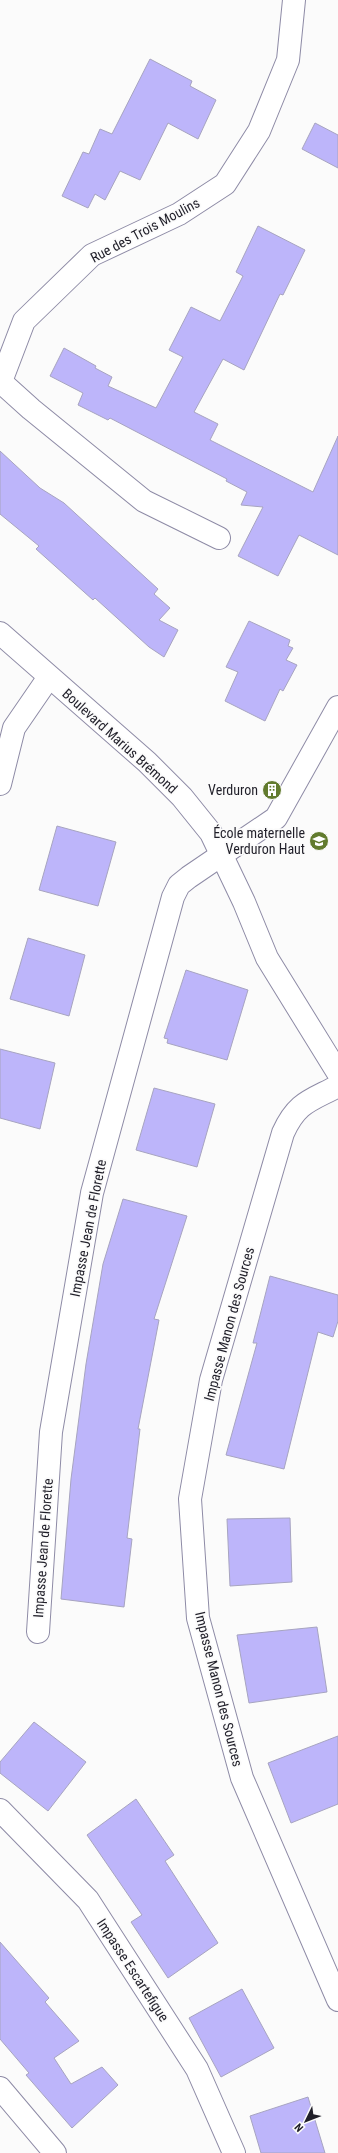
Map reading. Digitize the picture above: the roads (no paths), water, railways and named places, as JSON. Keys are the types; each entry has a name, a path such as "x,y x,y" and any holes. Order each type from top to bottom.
{"street":[{"name":"Rue des Trois Moulins","path":"1,383 24,321 92,255 179,214 225,184 259,131 288,60 294,0"},
{"path":"1,383 144,501 219,538"},
{"name":"Boulevard Marius Brémond","path":"0,633 147,762 182,797 211,833 267,958 338,1073"},
{"path":"0,784 14,728 49,677"},
{"name":"Impasse Jean de Florette","path":"38,1632 51,1432 92,1193 173,897 179,885 188,877 276,818 338,707"},
{"name":"Impasse Manon des Sources","path":"338,1086 301,1105 290,1117 283,1133 210,1380 190,1499 198,1618 242,1778 338,2000"},
{"name":"Impasse Escartefigue","path":"0,1810 88,1900 197,2069 234,2153"},
{"path":"0,2088 55,2153"}],"place":[{"name":"Verduron","path":"272,790"},
{"name":"École maternelle Verduron Haut","path":"319,841"}]}
